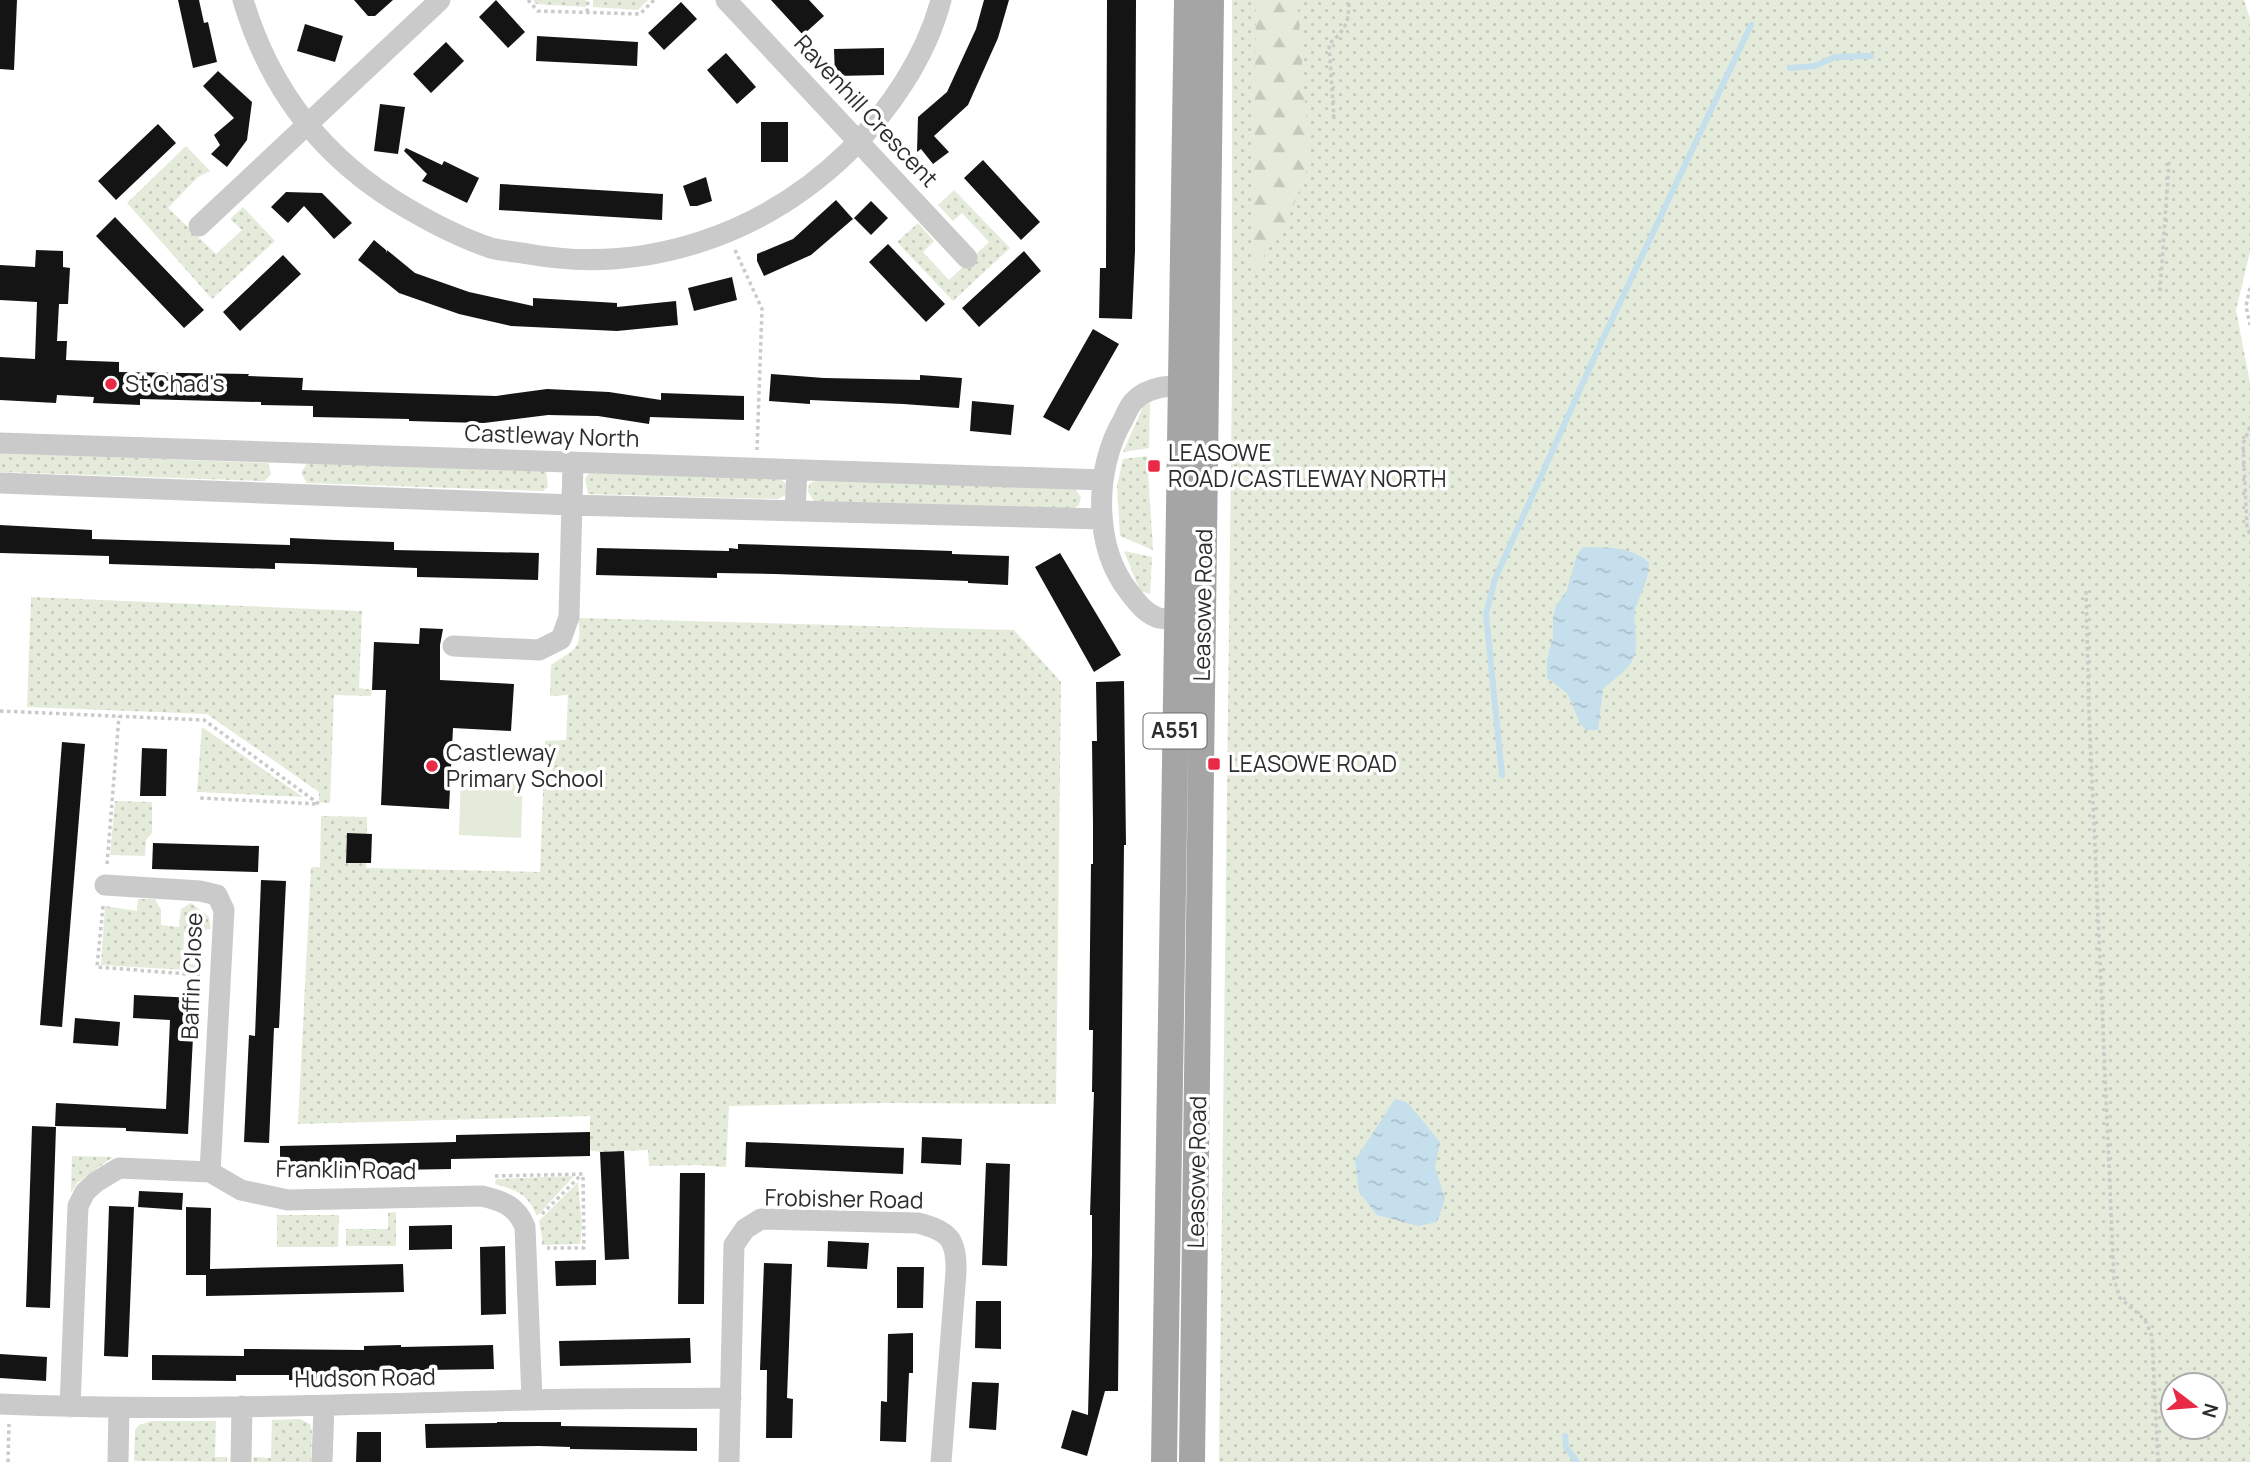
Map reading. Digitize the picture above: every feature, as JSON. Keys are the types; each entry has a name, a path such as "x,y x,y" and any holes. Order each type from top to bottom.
{"main road":[{"name":"Leasowe Road","path":"1164,1462 1187,0"},
{"name":"Leasowe Road","path":"1192,1462 1211,0"}],"street":[{"path":"243,0 271,70 306,125 340,160 376,191 433,224 493,248 546,258 599,261 649,255 702,243 791,200 827,173 885,111 911,70 937,15 941,0"},
{"path":"199,226 440,0"},
{"name":"Ravenhill Crescent","path":"726,0 967,258"},
{"path":"1180,386 1207,387"},
{"name":"Leasowe Road","path":"1177,619 1158,618 1140,607 1119,579 1102,519 1103,481 1118,428 1134,401 1159,387 1180,386"},
{"name":"Castleway North","path":"0,443 572,505 1102,519"},
{"path":"453,646 539,650 561,639 569,617 573,463"},
{"name":"Castleway North","path":"0,483 573,463 1103,481"},
{"path":"795,511 797,471"},
{"path":"1177,619 1203,620"},
{"name":"Baffin Close","path":"105,885 200,891 217,895 224,911 210,1172"},
{"name":"Franklin Road","path":"70,1407 78,1206 85,1192 119,1168 210,1172 240,1190 288,1200 482,1196 501,1201 520,1214 526,1239"},
{"name":"Frobisher Road","path":"729,1462 734,1245 746,1229 761,1219 918,1223 935,1227 950,1236 956,1254 941,1462"},
{"path":"526,1239 532,1399"},
{"name":"Hudson Road","path":"5,1404 70,1407 324,1406 532,1399 731,1398"},
{"path":"240,1462 242,1406"},
{"path":"322,1462 324,1406"},
{"path":"118,1462 119,1407"}],"path":[{"path":"528,0 538,11 640,14 654,0"},
{"path":"587,12 588,0"},
{"path":"1334,119 1329,44 1348,23 1349,0"},
{"path":"2160,291 2169,162"},
{"path":"727,232 762,309 757,470"},
{"path":"2250,288 2246,306 2250,325"},
{"path":"2250,427 2243,444 2247,527 2250,534"},
{"path":"2086,591 2114,1279 2120,1298 2145,1320 2152,1336 2158,1462"},
{"path":"0,711 204,720 320,804 199,798"},
{"path":"526,1239 583,1174"},
{"path":"526,1239 584,1248 583,1174"},
{"path":"494,1176 583,1174"},
{"path":"5,1404 8,1462"}],"green space":[{"path":"533,0 586,0 586,7 536,4"},
{"path":"593,0 648,0 638,10 593,7"},
{"path":"1232,0 2244,0 2250,19 2250,252 2236,310 2250,383 2250,1462 1219,1462 1232,377"},
{"path":"1256,0 1297,0 1310,162 1289,217 1253,273"},
{"path":"186,146 210,171 198,177 168,208 216,254 242,230 230,219 243,207 275,241 212,299 127,203"},
{"path":"954,190 1010,248 953,301 897,242 918,223 934,241 923,252 949,280 989,242 962,213 953,221 938,205"},
{"path":"1150,403 1149,448 1123,452 1143,407"},
{"path":"0,453 268,463 271,474 265,481 0,472"},
{"path":"1147,456 1153,550 1120,536 1117,486 1123,459"},
{"path":"307,463 546,471 548,487 543,491 307,483 301,473"},
{"path":"589,473 780,479 788,485 787,494 778,499 588,494 585,479"},
{"path":"816,480 1075,488 1081,497 1079,505 1072,510 814,501 808,492 809,484"},
{"path":"1124,551 1152,557 1150,594 1140,591"},
{"path":"31,597 362,611 359,688 372,690 371,696 334,695 330,803 319,802 319,792 207,714 27,707"},
{"path":"578,618 1014,630 1061,682 1056,1104 729,1106 726,1167 649,1166 648,1150 590,1150 590,1116 298,1124 311,867 320,867 321,816 367,817 367,834 347,833 346,862 366,863 366,868 540,872 545,741 566,740 568,695 550,696 551,665 566,655 578,642"},
{"path":"202,727 303,797 197,792"},
{"path":"461,772 523,774 521,838 459,835"},
{"path":"115,801 152,802 152,833 146,840 145,856 110,855"},
{"path":"138,899 155,899 161,910 161,925 179,927 181,909 191,903 209,917 211,929 184,932 183,963 203,966 203,971 101,965 105,906 137,911"},
{"path":"72,1156 113,1157 77,1183 71,1193"},
{"path":"574,1176 537,1216 521,1194 495,1184 496,1179"},
{"path":"578,1182 582,1226 580,1244 542,1245 539,1221"},
{"path":"396,1212 396,1246 346,1246 346,1229 388,1229 388,1213"},
{"path":"277,1215 339,1215 338,1247 277,1247"},
{"path":"300,1419 310,1424 311,1462 253,1462 253,1457 271,1458 272,1420"},
{"path":"151,1421 216,1421 215,1457 227,1457 227,1462 134,1461 135,1430 139,1425"}],"water":[{"path":"1583,547 1626,550 1649,563 1634,613 1634,655 1627,668 1603,689 1598,730 1586,730 1580,723 1567,693 1547,678 1547,660 1553,637 1556,606 1567,590 1577,555"},
{"path":"1395,1099 1408,1103 1440,1142 1435,1167 1445,1199 1437,1222 1418,1226 1377,1215 1359,1192 1355,1160"}],"building":[{"path":"0,0 17,0 14,70 0,69"},
{"path":"178,0 199,0 204,23 208,22 217,62 193,68"},
{"path":"354,0 393,0 375,16 368,16"},
{"path":"496,0 525,32 508,48 479,17"},
{"path":"771,0 809,0 824,16 803,35"},
{"path":"984,0 1009,0 998,38 968,105 934,136 949,152 933,164 921,149 917,152 918,117 947,92 976,29"},
{"path":"1107,0 1136,0 1135,251 1132,319 1099,318 1100,268 1106,268"},
{"path":"681,2 697,19 664,50 648,33"},
{"path":"305,24 343,36 335,62 297,51"},
{"path":"537,36 638,42 637,66 536,61"},
{"path":"446,42 464,61 431,93 413,74"},
{"path":"884,48 884,75 835,76 834,49"},
{"path":"726,53 756,87 737,104 707,70"},
{"path":"218,71 252,102 247,140 227,167 211,154 220,145 214,135 234,118 203,86"},
{"path":"380,104 405,107 398,154 374,151"},
{"path":"761,122 788,122 788,162 761,162"},
{"path":"158,124 176,143 116,200 98,181"},
{"path":"406,148 442,165 444,161 479,178 467,203 422,181 427,174 404,151"},
{"path":"983,160 1040,222 1021,240 964,178"},
{"path":"706,177 712,201 690,206 683,186"},
{"path":"500,184 663,194 662,220 499,210"},
{"path":"286,192 322,193 352,223 334,239 304,206 288,223 271,207"},
{"path":"836,200 853,219 811,255 764,276 757,261 757,254 793,239"},
{"path":"871,201 888,218 871,235 854,218"},
{"path":"115,217 204,310 184,328 96,236"},
{"path":"374,240 386,253 387,250 415,273 469,292 533,306 533,298 617,303 617,307 676,301 678,325 617,331 511,326 459,314 399,293 358,260"},
{"path":"888,244 945,304 926,322 869,262"},
{"path":"36,250 63,251 63,267 70,268 68,304 59,304 57,341 67,341 66,360 119,362 119,372 249,374 248,376 303,378 302,390 496,396 547,389 609,392 661,400 661,393 744,396 744,420 650,417 649,424 598,416 548,415 484,423 443,422 313,417 313,406 261,405 261,402 140,399 140,405 93,403 94,397 57,395 56,403 0,400 0,357 35,359 37,302 0,300 0,265 35,267"},
{"path":"1024,251 1041,271 979,327 962,308"},
{"path":"283,255 301,274 240,331 223,312"},
{"path":"732,277 737,300 694,311 688,288"},
{"path":"1093,329 1119,344 1069,431 1043,417"},
{"path":"771,374 824,378 920,380 920,375 962,378 959,408 810,400 810,404 769,401"},
{"path":"972,401 1014,405 1011,435 970,431"},
{"path":"0,525 92,530 92,539 290,545 290,538 394,542 394,550 539,553 538,580 417,577 417,568 275,563 275,569 109,564 109,556 0,553"},
{"path":"738,544 952,551 952,554 1009,556 1008,585 968,581 775,574 717,573 717,578 596,575 597,548 729,551 729,548 738,549"},
{"path":"1060,553 1121,655 1094,672 1035,567"},
{"path":"420,628 443,629 440,680 514,684 511,731 453,728 449,809 381,805 386,690 372,690 374,642 419,644"},
{"path":"1124,681 1126,845 1118,1391 1105,1391 1087,1456 1061,1448 1072,1410 1088,1415 1094,1092 1093,1030 1089,1030 1093,864 1092,741 1097,741 1096,682"},
{"path":"62,742 85,744 62,1027 40,1025"},
{"path":"142,748 167,749 166,796 140,796"},
{"path":"347,833 372,834 371,863 346,863"},
{"path":"153,843 259,846 258,872 152,869"},
{"path":"261,880 286,881 279,1028 274,1028 269,1143 244,1142 249,1035 255,1036"},
{"path":"134,995 195,998 188,1134 126,1131 126,1128 55,1126 56,1103 166,1109 170,1020 133,1018"},
{"path":"75,1018 120,1022 118,1046 73,1043"},
{"path":"32,1126 56,1127 50,1308 26,1307"},
{"path":"590,1132 590,1156 451,1159 451,1169 280,1172 280,1146 456,1142 456,1135"},
{"path":"922,1137 962,1139 961,1165 921,1163"},
{"path":"746,1142 904,1148 903,1174 745,1167"},
{"path":"624,1151 629,1259 605,1260 600,1152"},
{"path":"986,1163 1010,1164 1007,1266 982,1265"},
{"path":"680,1173 705,1173 704,1304 678,1304"},
{"path":"139,1191 183,1193 182,1210 138,1207"},
{"path":"109,1206 134,1207 128,1357 104,1356"},
{"path":"186,1207 211,1208 210,1269 403,1264 404,1292 206,1296 206,1275 186,1275"},
{"path":"452,1225 452,1249 409,1250 409,1226"},
{"path":"828,1241 869,1243 867,1269 827,1267"},
{"path":"505,1246 506,1314 481,1315 480,1247"},
{"path":"596,1260 596,1285 556,1286 555,1261"},
{"path":"764,1263 792,1264 787,1398 793,1399 792,1438 766,1438 767,1370 760,1370"},
{"path":"897,1267 924,1267 923,1308 897,1308"},
{"path":"976,1301 1001,1301 1001,1349 975,1348"},
{"path":"913,1333 913,1373 909,1373 906,1442 880,1441 881,1401 887,1402 888,1334"},
{"path":"690,1338 691,1363 560,1366 559,1341"},
{"path":"493,1345 494,1369 356,1371 356,1380 289,1380 289,1375 236,1375 236,1381 152,1380 152,1355 244,1356 244,1349 364,1350 364,1346"},
{"path":"0,1354 47,1357 46,1381 0,1378"},
{"path":"972,1382 999,1383 996,1430 969,1428"},
{"path":"497,1422 697,1428 697,1451 539,1446 426,1448 425,1424"},
{"path":"357,1432 381,1432 381,1462 356,1462"}],"waterway":[{"path":"1502,775 1486,614 1495,579 1598,349 1751,25"},
{"path":"1790,68 1815,66 1835,57 1871,56"},
{"path":"1565,1436 1566,1447 1577,1462"}],"place":[{"name":"St Chad's","path":"111,384"},
{"name":"LEASOWE ROAD/CASTLEWAY NORTH","path":"1154,466"},
{"name":"LEASOWE ROAD","path":"1214,764"},
{"name":"Castleway Primary School","path":"432,766"}]}
